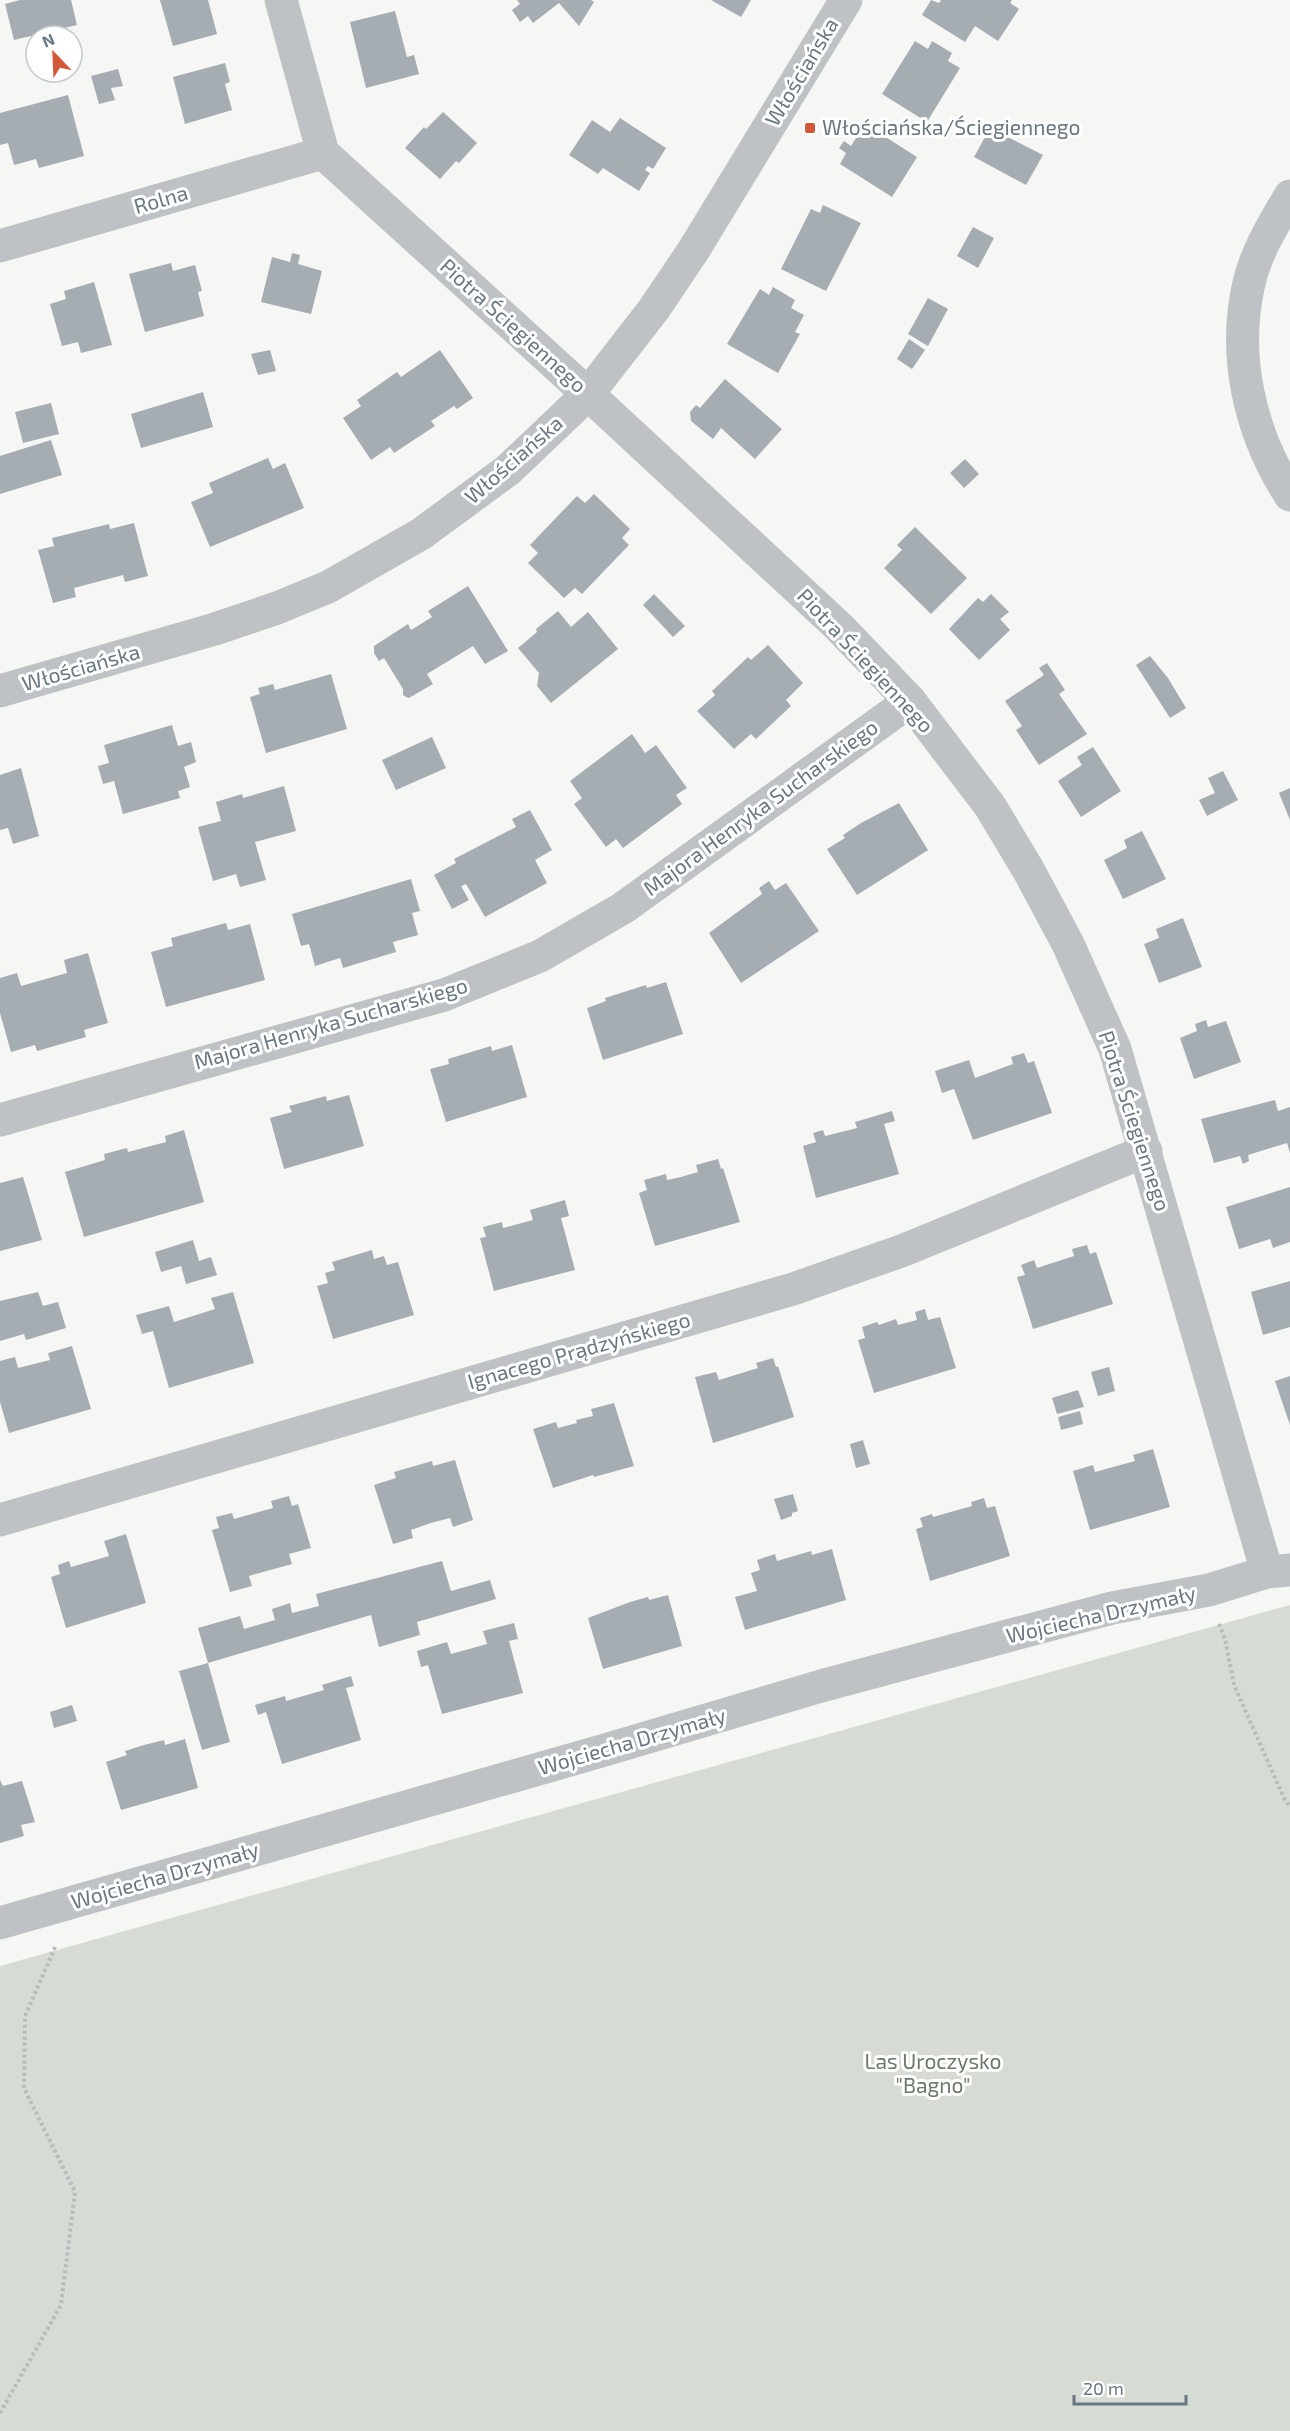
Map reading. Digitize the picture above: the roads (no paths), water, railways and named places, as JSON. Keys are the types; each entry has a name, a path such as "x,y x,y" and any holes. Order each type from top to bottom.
{"street":[{"path":"281,0 322,153"},
{"name":"Włościańska","path":"0,691 215,629 277,608 328,587 422,534 468,501 534,447 588,394 672,283 846,0"},
{"name":"Rolna","path":"0,246 322,153"},
{"name":"Piotra Ściegiennego","path":"322,153 588,394 839,627 910,701 990,806 1029,871 1068,944 1115,1049 1279,1571"},
{"path":"1290,196 1267,235 1249,282 1242,325 1244,382 1258,430 1276,473 1290,495"},
{"name":"Majora Henryka Sucharskiego","path":"0,1120 444,995 540,956 623,908 910,701"},
{"name":"Ignacego Prądzyńskiego","path":"0,1520 793,1289 903,1250 1146,1151"},
{"name":"Wojciecha Drzymały","path":"0,1923 821,1686 1112,1608 1209,1590 1279,1571"}],"place":[{"name":"Włościańska/Ściegiennego","path":"810,128"}],"park label":[{"name":"Las Uroczysko \"Bagno\"","path":"933,2074"}]}
